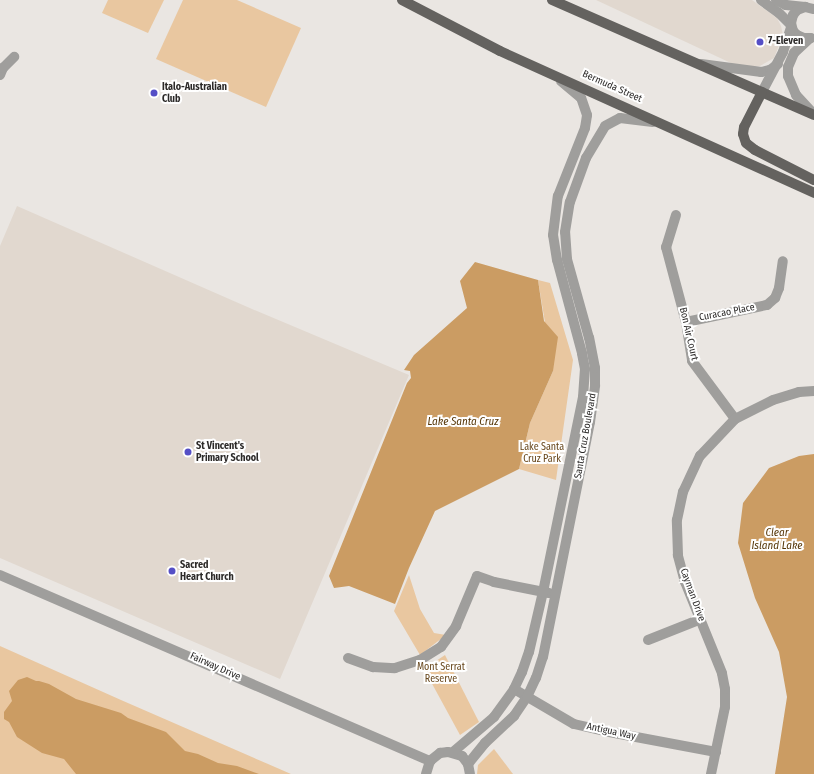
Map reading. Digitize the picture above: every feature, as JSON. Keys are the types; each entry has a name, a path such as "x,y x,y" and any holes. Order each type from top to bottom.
{"main road":[{"name":"Bermuda Street","path":"402,0 451,27 553,75 814,193"},
{"path":"552,0 814,114"},
{"path":"762,92 744,127 743,134 746,143 754,149 814,180"}],"street":[{"path":"761,0 779,13 798,36 812,37"},
{"path":"776,0 788,6 811,8"},
{"path":"762,92 778,64 786,45 791,26 791,19 796,11 811,8"},
{"path":"812,37 794,53 788,67 788,76 790,84 796,95 814,114"},
{"path":"0,75 3,68 14,57"},
{"path":"695,63 759,72 770,70 778,64"},
{"name":"Santa Cruz Boulevard","path":"453,752 494,717 514,689 529,652 580,417 585,381 582,354 554,249 554,220 558,196 585,128 587,113 579,95 553,75"},
{"name":"Santa Cruz Boulevard","path":"469,769 485,743 514,716 527,697 543,657 590,422 595,386 593,353 567,259 566,221 570,202 579,174 598,135 607,125 620,118 661,123"},
{"path":"569,167 579,153 593,124 598,126 598,135"},
{"name":"Bon Air Court","path":"676,215 666,247 667,256 686,322 692,361 735,419"},
{"path":"554,220 566,221"},
{"name":"Curacao Place","path":"686,322 767,305 776,298 783,261"},
{"name":"Cayman Drive","path":"711,774 725,707 725,689 722,673 685,582 678,555 677,520 683,492 700,456 735,419 773,400 799,392 814,391"},
{"name":"Fairway Drive","path":"0,575 430,761"},
{"path":"348,658 373,667 396,668 420,660 441,648 456,626 477,576 494,582 555,594"},
{"path":"648,640 701,619"},
{"name":"Antigua Way","path":"514,689 574,724 716,752"},
{"path":"426,774 430,761 440,753 453,752 462,756 469,769"}],"shaded area":[{"path":"596,0 752,0 777,18 783,35 774,58 760,66 750,67 733,64"},
{"name":"St Vincent's Primary School","path":"17,206 252,309 409,375 280,679 0,558 0,246"}],"green space":[{"path":"108,0 164,0 148,33 102,13"},
{"path":"183,0 237,0 301,28 266,107 156,59"},
{"name":"Lake Santa Cruz Park","path":"538,280 550,283 573,360 556,480 519,469 530,423 553,371"},
{"name":"Mont Serrat Reserve","path":"409,575 420,609 434,633 446,635 420,655 394,611"},
{"path":"0,646 121,700 291,774 0,774"},
{"name":"Mont Serrat Reserve","path":"445,655 479,722 460,735 424,669"},
{"path":"494,749 513,774 477,774 478,765"}],"water":[{"name":"Lake Santa Cruz","path":"475,262 538,280 544,321 558,337 553,371 530,423 519,469 435,511 409,568 395,604 349,586 334,588 329,576 407,383 411,378 410,371 404,370 414,355 467,308 460,281"},
{"name":"Clear Island Lake","path":"814,454 814,774 775,774 787,697 779,652 755,598 738,543 743,503 769,468 799,456"},
{"path":"27,677 49,684 76,699 121,713 128,718 166,732 185,751 198,754 218,763 237,766 259,774 76,774 64,759 42,753 17,737 9,722 4,719 4,712 12,701 9,691 18,680"}],"place":[{"name":"7-Eleven","path":"760,42"},
{"name":"Italo-Australian Club","path":"154,93"},
{"name":"St Vincent's Primary School","path":"188,452"},
{"name":"Sacred Heart Church","path":"172,571"}]}
